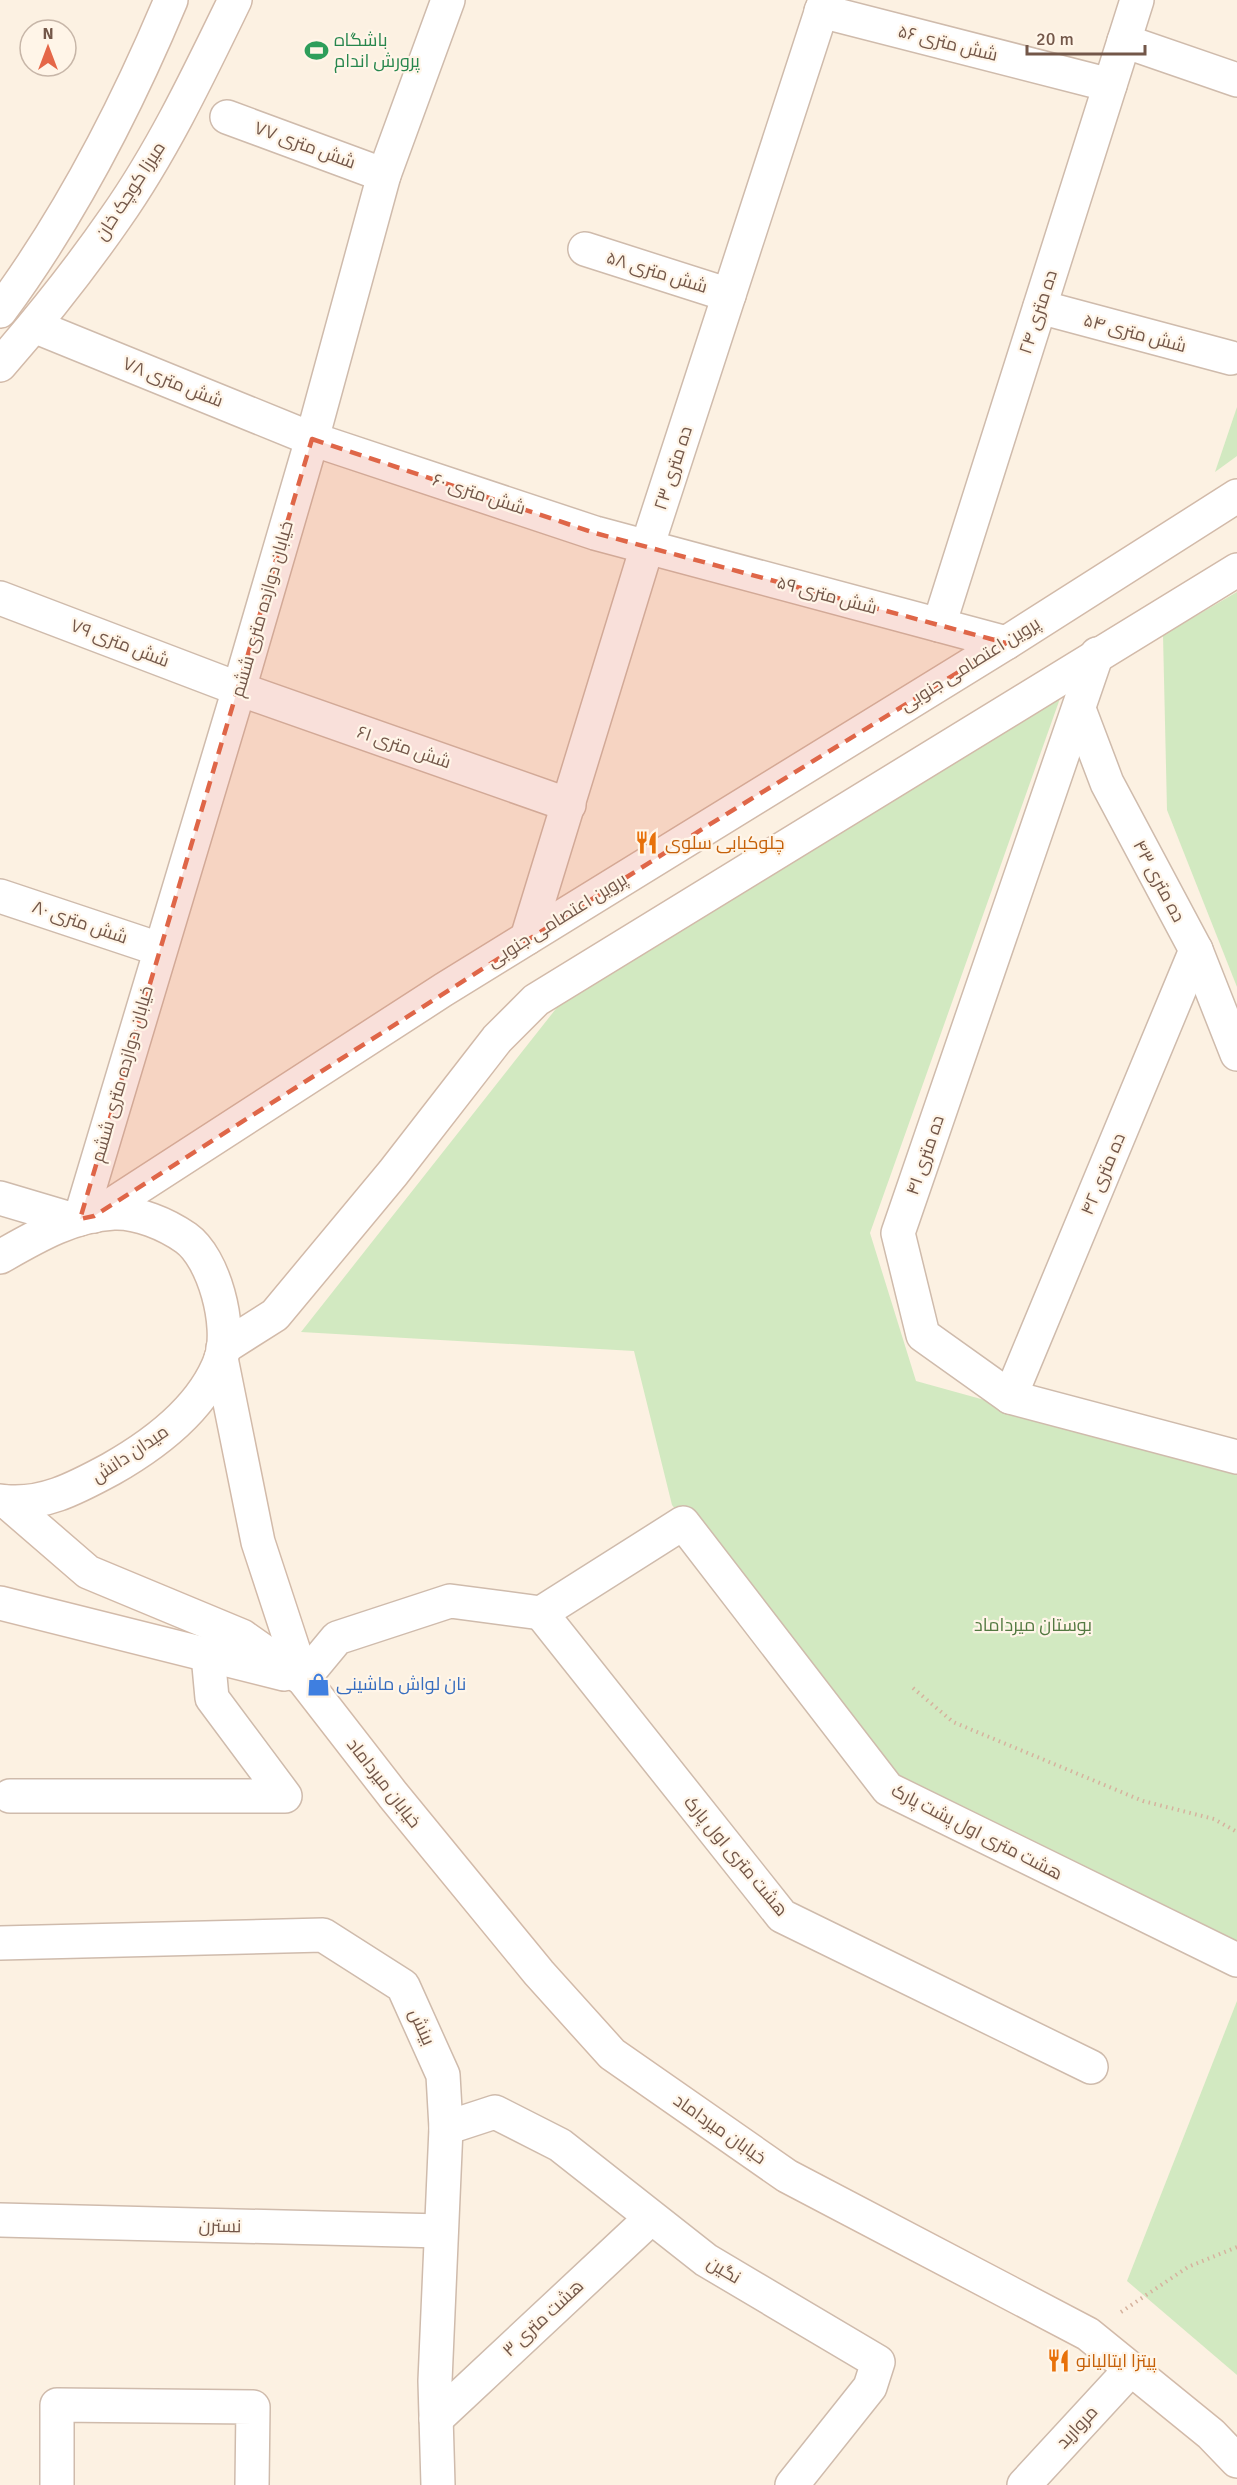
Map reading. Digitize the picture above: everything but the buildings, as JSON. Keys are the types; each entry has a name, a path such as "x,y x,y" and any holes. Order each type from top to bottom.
{"street":[{"path":"0,311 73,203 135,86 171,0"},
{"name":"میرزا کوچک خان","path":"0,365 34,326 117,216 190,92 235,0"},
{"name":"خیابان دوازده متری ششم","path":"83,1219 159,949 239,689 312,439 384,175 448,0"},
{"name":"ده متری ۲۴","path":"939,625 1137,0"},
{"name":"شش متری ۵۶","path":"823,5 1110,85"},
{"name":"ده متری ۲۳","path":"527,938 647,547 823,5"},
{"path":"1124,41 1237,80"},
{"name":"شش متری ۷۷","path":"227,117 384,175"},
{"name":"شش متری ۵۸","path":"585,249 729,295"},
{"name":"شش متری ۵۴","path":"1040,307 1231,358"},
{"name":"شش متری ۷۸","path":"34,326 312,439"},
{"name":"شش متری ۶۰","path":"312,439 647,547"},
{"name":"پروین اعتصامی جنوبی","path":"83,1219 527,938 1006,643 1237,496"},
{"name":"شش متری ۵۹","path":"647,547 1006,643"},
{"path":"303,1679 258,1542 222,1353 275,1316 393,1173 496,1039 536,1000 1237,570"},
{"name":"شش متری ۷۹","path":"0,598 239,689"},
{"name":"ده متری ۴۱","path":"1098,654 898,1233 923,1335 1010,1397 1237,1457"},
{"name":"شش متری ۶۱","path":"239,689 568,804"},
{"name":"ده متری ۴۳","path":"1079,710 1107,783 1196,950 1237,1054"},
{"name":"شش متری ۸۰","path":"0,896 159,949"},
{"name":"ده متری ۴۲","path":"1010,1397 1196,950"},
{"path":"0,1198 83,1219"},
{"name":"میدان دانش","path":"0,1257 34,1238 83,1219 115,1213 153,1220 187,1239 210,1271 226,1326 222,1353 192,1407 164,1434 125,1461 73,1490 36,1501 3,1502"},
{"path":"3,1502 88,1572 242,1636 303,1679"},
{"name":"هشت متری اول پشت پارک","path":"541,1613 683,1523 888,1789 1237,1960"},
{"path":"303,1679 337,1638 450,1601 541,1613"},
{"path":"0,1603 303,1679"},
{"name":"هشت متری اول پارک","path":"541,1613 782,1916 1091,2067"},
{"path":"10,1796 285,1796 213,1698 208,1655"},
{"name":"خیابان میرداماد","path":"303,1679 393,1795 539,1973 612,2054 787,2176 1088,2334 1211,2434 1237,2461"},
{"name":"بینش","path":"0,1943 323,1935 403,1986 443,2075 446,2128 436,2419 438,2485"},
{"name":"نگین","path":"446,2128 495,2112 560,2145 706,2260 878,2362 870,2387 792,2485"},
{"name":"هشت متری ۳","path":"436,2419 651,2218"},
{"name":"نسترن","path":"0,2220 441,2231"},
{"name":"مروارید","path":"1024,2485 1131,2368"},
{"path":"57,2485 57,2406 253,2408 252,2485"}],"path":[{"path":"913,1688 953,1722 1143,1801 1214,1819 1237,1832"},
{"path":"1088,2334 1188,2267 1237,2247"}],"highlighted area":[{"path":"312,439 595,533 1006,643 707,826 94,1216 80,1219"}],"green space":[{"path":"1237,407 1237,456 1215,472"},
{"path":"1237,592 1237,987 1167,810 1163,635"},
{"name":"بوستان میرداماد","path":"1063,690 870,1233 916,1381 1237,1470 1237,1960 901,1787 672,1505 634,1351 301,1332 581,977"},
{"path":"1237,2001 1237,2375 1127,2281"}],"place":[{"name":"باشگاه پرورش اندام","path":"316,50"},
{"name":"چلوکبابی سلوی","path":"647,843"},
{"name":"نان لواش ماشینی","path":"318,1684"},
{"name":"پیتزا ایتالیانو","path":"1058,2361"}]}
